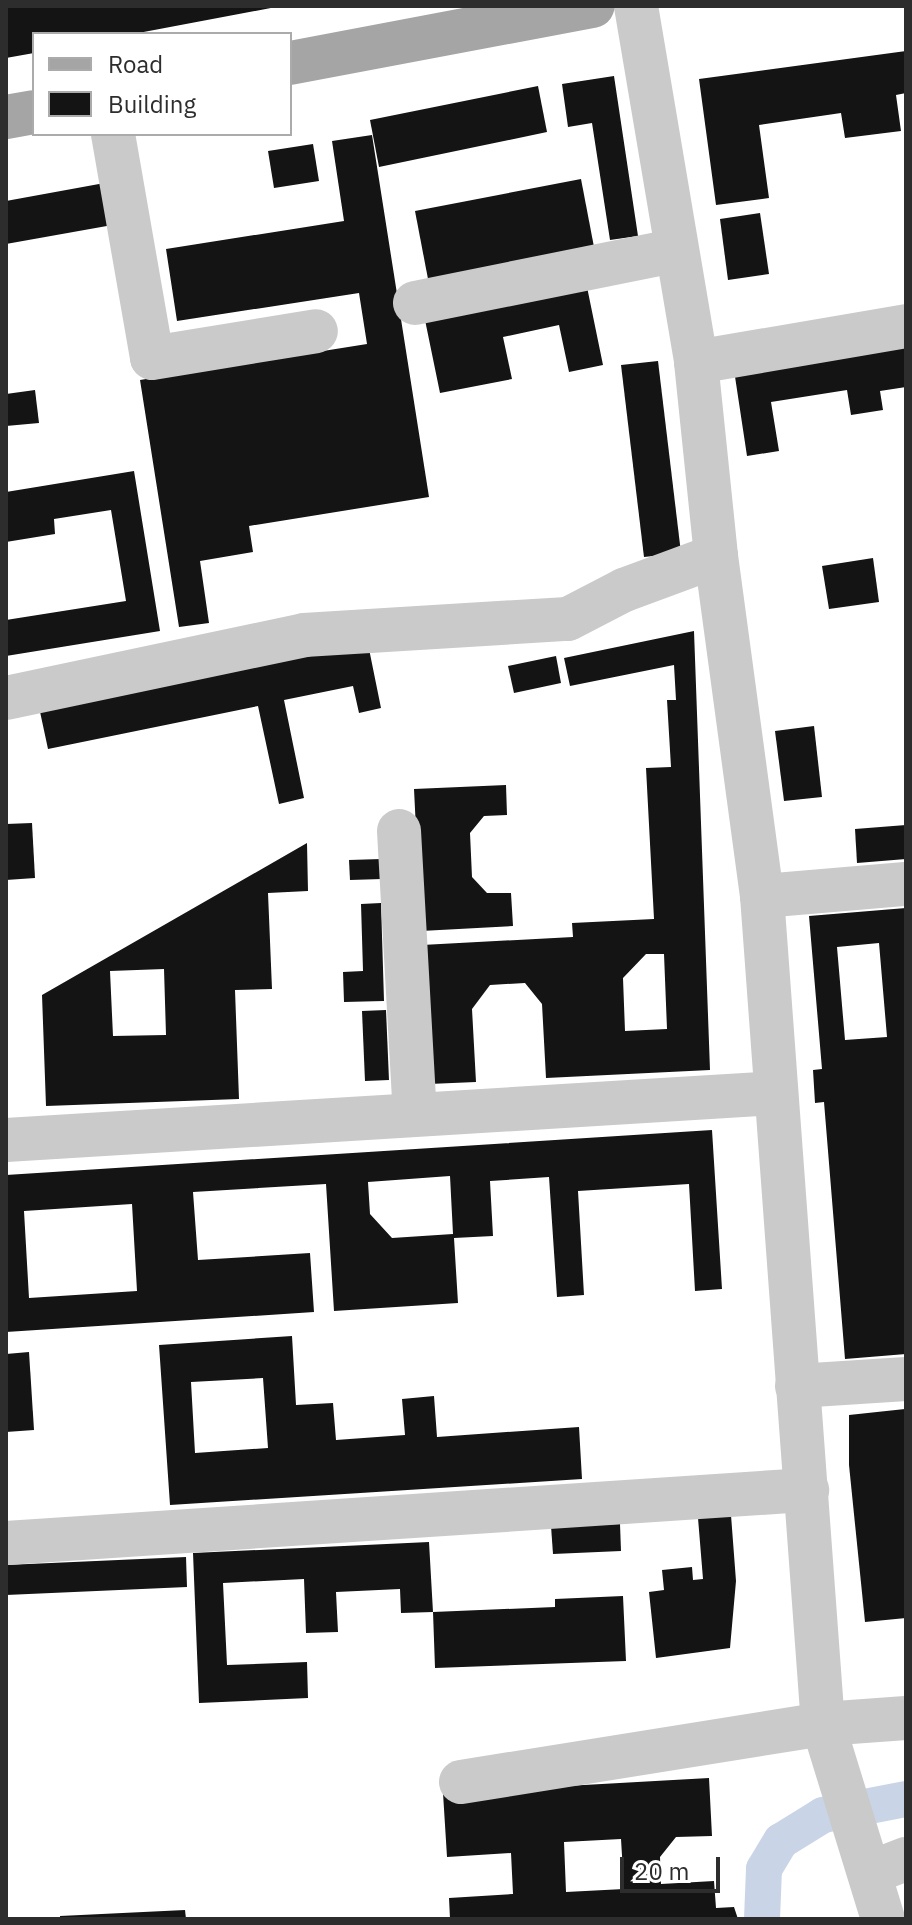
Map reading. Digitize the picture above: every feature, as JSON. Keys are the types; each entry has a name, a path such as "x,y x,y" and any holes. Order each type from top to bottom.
{"main road":[{"path":"292,63 593,6"},
{"path":"6,117 32,112"}],"street":[{"path":"636,6 674,251 696,362 716,556 762,896 797,1386 827,1739 889,1866 883,1919"},
{"path":"113,136 152,358 316,331"},
{"path":"415,303 674,251"},
{"path":"696,362 906,326"},
{"path":"6,698 304,635 568,619 624,590 716,556"},
{"path":"399,831 415,1114"},
{"path":"762,896 906,884"},
{"path":"6,1140 776,1093"},
{"path":"797,1386 906,1379"},
{"path":"6,1543 807,1490"},
{"path":"461,1782 827,1739 906,1718"}],"building":[{"path":"6,6 276,6 144,32 32,32 32,53 6,58"},
{"path":"906,51 906,93 896,95 901,131 845,138 841,113 759,125 769,198 716,205 699,79"},
{"path":"614,76 638,236 610,240 592,123 568,127 562,84"},
{"path":"538,86 547,132 379,167 370,120"},
{"path":"372,135 429,497 249,526 253,552 200,561 209,623 179,627 140,380 367,344 359,293 177,321 166,249 344,221 332,141"},
{"path":"313,144 319,181 274,188 268,151"},
{"path":"581,179 594,247 428,279 415,211"},
{"path":"110,182 118,224 6,244 6,201"},
{"path":"760,213 769,274 728,280 720,219"},
{"path":"587,287 603,365 569,372 559,325 503,337 512,379 440,393 425,320"},
{"path":"906,343 906,387 880,391 883,410 851,415 847,390 771,402 779,451 747,456 734,370"},
{"path":"658,361 681,553 644,557 621,365"},
{"path":"35,390 39,423 6,426 6,394"},
{"path":"134,471 160,631 6,656 6,620 126,601 111,510 54,519 55,534 6,542 6,492"},
{"path":"873,558 879,602 829,609 822,566"},
{"path":"694,631 710,1070 546,1078 542,1004 525,983 490,985 472,1009 476,1082 429,1084 422,945 573,937 572,923 654,919 646,768 671,767 667,700 676,700 674,665 570,686 564,658","holes":["646,954 664,954 667,1029 625,1031 623,978"]},
{"path":"367,639 381,708 359,713 353,686 284,700 304,798 279,804 258,706 48,749 39,707"},
{"path":"556,656 561,683 514,693 508,666"},
{"path":"814,726 822,797 784,801 775,731"},
{"path":"506,785 507,815 484,816 470,833 472,877 487,893 511,893 513,926 421,931 414,789"},
{"path":"32,823 35,878 6,880 6,824"},
{"path":"906,825 906,859 857,863 855,829"},
{"path":"307,843 308,891 268,893 272,989 235,990 239,1099 46,1106 42,995","holes":["164,969 166,1035 113,1036 110,971"]},
{"path":"381,859 382,879 350,880 349,860"},
{"path":"381,903 384,1001 344,1002 343,972 363,971 361,904"},
{"path":"906,908 906,1354 845,1359 824,1102 815,1103 813,1070 822,1069 809,916","holes":["879,943 887,1037 845,1040 837,947"]},
{"path":"386,1010 389,1080 365,1081 362,1011"},
{"path":"712,1130 722,1289 695,1291 689,1184 578,1191 584,1295 557,1297 549,1177 490,1181 493,1236 454,1238 458,1303 334,1311 326,1184 193,1192 198,1260 310,1253 314,1312 6,1332 6,1175","holes":["450,1176 453,1234 392,1238 370,1214 368,1182","132,1204 137,1291 29,1298 24,1211"]},
{"path":"292,1336 296,1405 333,1403 336,1440 405,1435 402,1399 434,1396 437,1437 579,1427 582,1479 170,1505 159,1345","holes":["263,1378 268,1448 195,1453 191,1382"]},
{"path":"29,1352 34,1430 6,1432 6,1354"},
{"path":"905,1409 906,1618 865,1622 849,1465 849,1415"},
{"path":"731,1515 736,1581 730,1648 656,1658 649,1592 664,1590 662,1570 692,1567 693,1580 703,1579 698,1518"},
{"path":"620,1524 621,1551 553,1554 551,1526"},
{"path":"429,1542 433,1612 401,1613 400,1589 336,1592 338,1632 306,1633 304,1579 223,1583 227,1665 307,1662 308,1698 199,1703 193,1553"},
{"path":"186,1557 187,1587 6,1595 6,1565"},
{"path":"623,1596 626,1661 435,1668 433,1612 555,1607 555,1599"},
{"path":"709,1778 712,1836 676,1837 660,1857 661,1884 714,1881 716,1908 734,1907 738,1919 450,1919 449,1898 513,1894 511,1853 447,1857 443,1793","holes":["621,1839 624,1889 566,1892 564,1842"]},
{"path":"185,1910 186,1919 60,1919 60,1916"}],"waterway":[{"path":"762,1919 764,1869 781,1841 823,1815 906,1799"}]}
